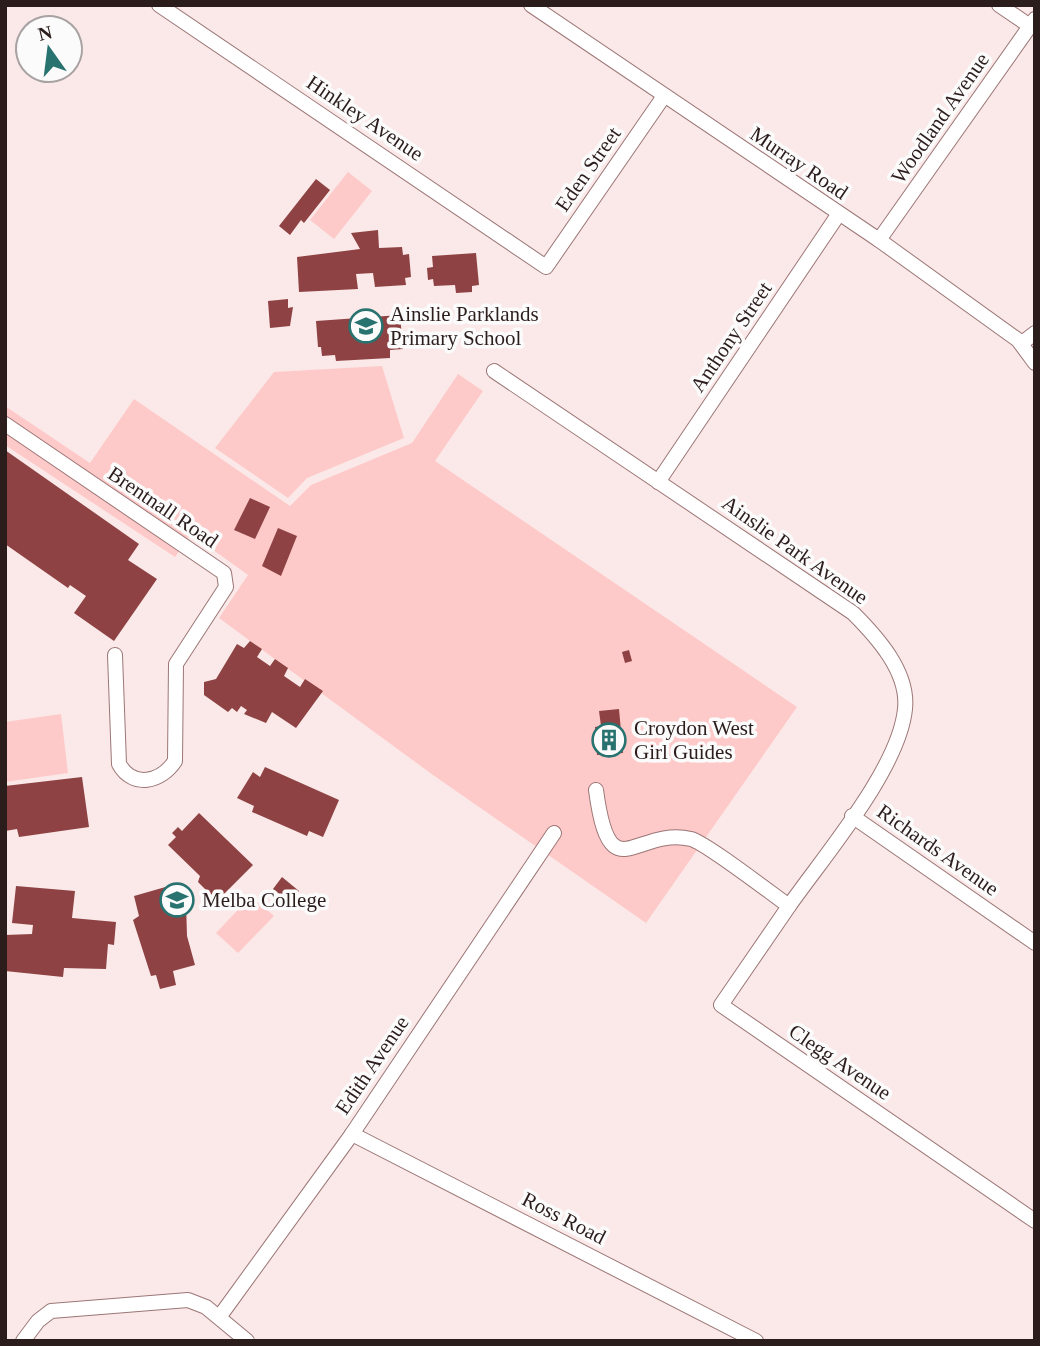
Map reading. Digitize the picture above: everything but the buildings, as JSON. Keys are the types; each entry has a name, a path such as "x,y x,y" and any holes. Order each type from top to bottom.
{"street":[{"name":"Hinkley Avenue","path":"159,5 546,267"},
{"name":"Murray Road","path":"531,5 838,215 879,240 1022,343 1035,363"},
{"path":"999,5 1032,23"},
{"name":"Woodland Avenue","path":"879,240 1032,23"},
{"name":"Eden Street","path":"546,267 664,96"},
{"name":"Anthony Street","path":"658,482 838,215"},
{"path":"1022,343 1035,334"},
{"name":"Ainslie Park Avenue","path":"494,371 853,613 881,642 899,676 905,707 896,748 789,906"},
{"name":"Brentnall Road","path":"5,424 224,573 226,587 176,664 175,761 168,772 152,780 135,780 124,774 119,764 115,654"},
{"path":"596,790 601,828 605,838 614,846 625,849 665,840 692,839 789,906"},
{"name":"Richards Avenue","path":"852,816 1035,943"},
{"name":"Edith Avenue","path":"219,1316 352,1134 554,833"},
{"name":"Clegg Avenue","path":"789,906 721,1005 1035,1221"},
{"name":"Ross Road","path":"352,1134 756,1341"},
{"path":"23,1341 38,1321 51,1311 188,1300 219,1316 247,1341"}],"shaded area":[{"path":"348,172 372,191 334,239 310,220"},
{"path":"382,366 404,438 307,478 288,498 215,448 274,372"},
{"path":"458,374 483,391 435,461 797,707 646,923 433,775 219,618 248,575 191,534 175,557 5,445 5,406 90,463 134,399 290,506 311,485 412,443"},
{"path":"61,714 68,773 5,782 5,722"},
{"path":"251,896 274,916 238,953 216,933"}],"place":[{"name":"Ainslie Parklands Primary School","path":"366,326"},
{"name":"Croydon West Girl Guides","path":"609,740"},
{"name":"Melba College","path":"177,900"}]}
